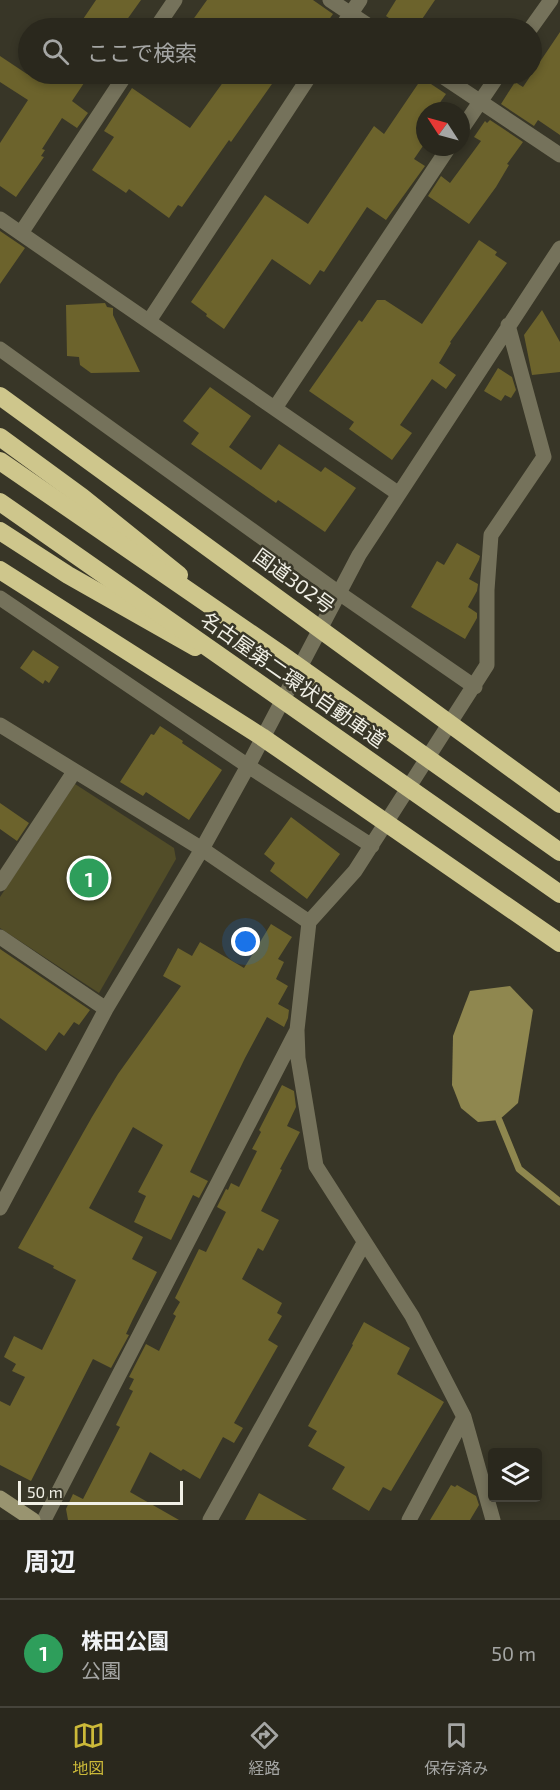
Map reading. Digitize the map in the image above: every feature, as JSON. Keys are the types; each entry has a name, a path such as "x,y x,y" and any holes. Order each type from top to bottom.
{"highway":[{"name":"国道302号","path":"0,396 560,804"},
{"path":"0,437 82,497 249,632"},
{"name":"名古屋第二環状自動車道","path":"0,461 249,632 560,852"},
{"name":"名古屋第二環状自動車道","path":"0,502 560,894"},
{"path":"0,531 68,575 252,678"},
{"path":"0,570 262,737 560,943"}],"street":[{"path":"163,18 175,0"},
{"path":"330,0 356,18"},
{"path":"347,18 360,0"},
{"path":"538,18 551,0"},
{"path":"21,233 119,84"},
{"path":"149,321 304,84"},
{"path":"454,84 560,156"},
{"path":"470,116 492,84"},
{"path":"275,408 443,156"},
{"path":"0,219 399,494"},
{"path":"0,1208 106,1009 202,849 248,766 359,555 560,248"},
{"path":"493,1520 464,1417 412,1316 316,1166 298,1058 297,1030 309,922 355,871 487,665 487,590 491,535 544,457 508,325"},
{"path":"0,349 475,687"},
{"path":"0,598 248,766 372,846"},
{"path":"0,725 202,849 309,922"},
{"path":"0,884 74,772"},
{"path":"0,937 106,1009"},
{"path":"44,1520 297,1030"},
{"path":"210,1520 364,1243"},
{"path":"409,1520 464,1417"},
{"path":"0,1498 33,1520"}],"shaded area":[{"path":"75,784 174,848 176,859 99,993 0,928 0,897"},
{"path":"510,986 533,1010 518,1103 499,1120 478,1122 461,1108 452,1085 453,1036 470,991"}],"building":[{"path":"96,0 141,0 128,18 84,18"},
{"path":"207,0 313,0 333,14 330,18 194,18"},
{"path":"396,0 435,0 423,18 389,18 386,16"},
{"path":"560,32 560,135 538,120 534,126 501,104 514,84 523,87 525,84 542,84 542,59"},
{"path":"0,56 18,68 18,84 83,84 72,101 88,113 77,128 62,118 42,149 45,150 41,156 44,157 16,197 0,186 0,143 28,100 0,82"},
{"path":"222,84 272,84 182,207 178,205 169,218 129,189 126,193 92,170 114,137 104,131 132,88 190,128"},
{"path":"418,84 431,84 446,94 440,102 416,102 416,156 414,159 425,166 386,220 367,207 324,272 320,270 310,285 272,259 224,329 191,302 265,195 308,224 374,126 384,134"},
{"path":"490,120 523,142 507,164 509,165 496,187 469,224 428,196 441,176 450,183 481,141 474,137 485,121 487,123"},
{"path":"0,231 25,248 0,284"},
{"path":"479,240 497,252 495,255 507,263 450,342 439,363 456,375 446,389 432,379 400,425 412,433 392,460 349,429 354,422 309,391 359,320 362,322 377,300 385,300 422,324"},
{"path":"105,303 107,307 113,308 113,315 140,372 91,373 80,365 79,357 67,356 66,305"},
{"path":"542,310 560,342 560,372 532,375 524,335"},
{"path":"498,368 512,377 516,390 511,398 505,395 501,401 484,391"},
{"path":"210,387 251,416 229,447 261,470 279,444 321,472 325,467 356,488 325,532 278,500 276,503 191,444 199,433 183,421"},
{"path":"457,543 480,556 469,579 478,584 477,591 468,607 477,613 477,618 465,639 411,607 437,561 444,565"},
{"path":"33,650 59,667 49,683 45,680 43,684 20,668"},
{"path":"160,726 222,770 189,820 146,792 143,796 120,782 151,734 154,735"},
{"path":"0,803 29,823 17,841 0,829"},
{"path":"291,817 340,854 307,899 270,871 275,863 264,854"},
{"path":"271,924 292,937 278,959 284,962 276,979 288,986 278,1004 289,1010 288,1018 284,1027 267,1017 245,1058 190,1172 208,1181 199,1198 193,1195 171,1240 134,1222 146,1196 138,1192 163,1145 133,1127 89,1208 143,1237 132,1259 157,1272 126,1334 129,1335 111,1368 93,1359 31,1481 0,1465 0,1401 10,1406 25,1377 12,1371 16,1364 4,1357 14,1336 42,1350 76,1280 18,1248 118,1074 181,986 163,976 178,948 192,956 200,942 244,968"},
{"path":"0,949 90,1010 79,1025 74,1022 64,1036 59,1032 46,1051 0,1018"},
{"path":"282,1085 294,1091 296,1107 287,1126 300,1132 261,1211 279,1220 263,1251 258,1248 242,1279 282,1303 277,1313 282,1316 268,1340 278,1346 234,1423 243,1428 234,1443 223,1437 200,1479 183,1469 181,1471 150,1452 130,1492 179,1520 68,1520 66,1509 73,1494 83,1499 120,1427 116,1425 133,1391 129,1389 134,1379 129,1377 146,1344 159,1351 176,1316 173,1314 180,1302 175,1298 199,1249 206,1252 226,1212 217,1207 231,1183 239,1187 257,1151 252,1149 261,1132 259,1130"},
{"path":"364,1322 410,1348 397,1374 444,1402 391,1491 383,1487 369,1511 332,1489 345,1467 308,1446 317,1431 308,1426"},
{"path":"451,1485 455,1487 457,1485 476,1496 479,1505 470,1520 430,1520"},
{"path":"259,1493 307,1520 245,1520"}],"waterway":[{"path":"499,1120 519,1169 560,1202"}],"place":[{"name":"株田公園","path":"89,878"}]}
